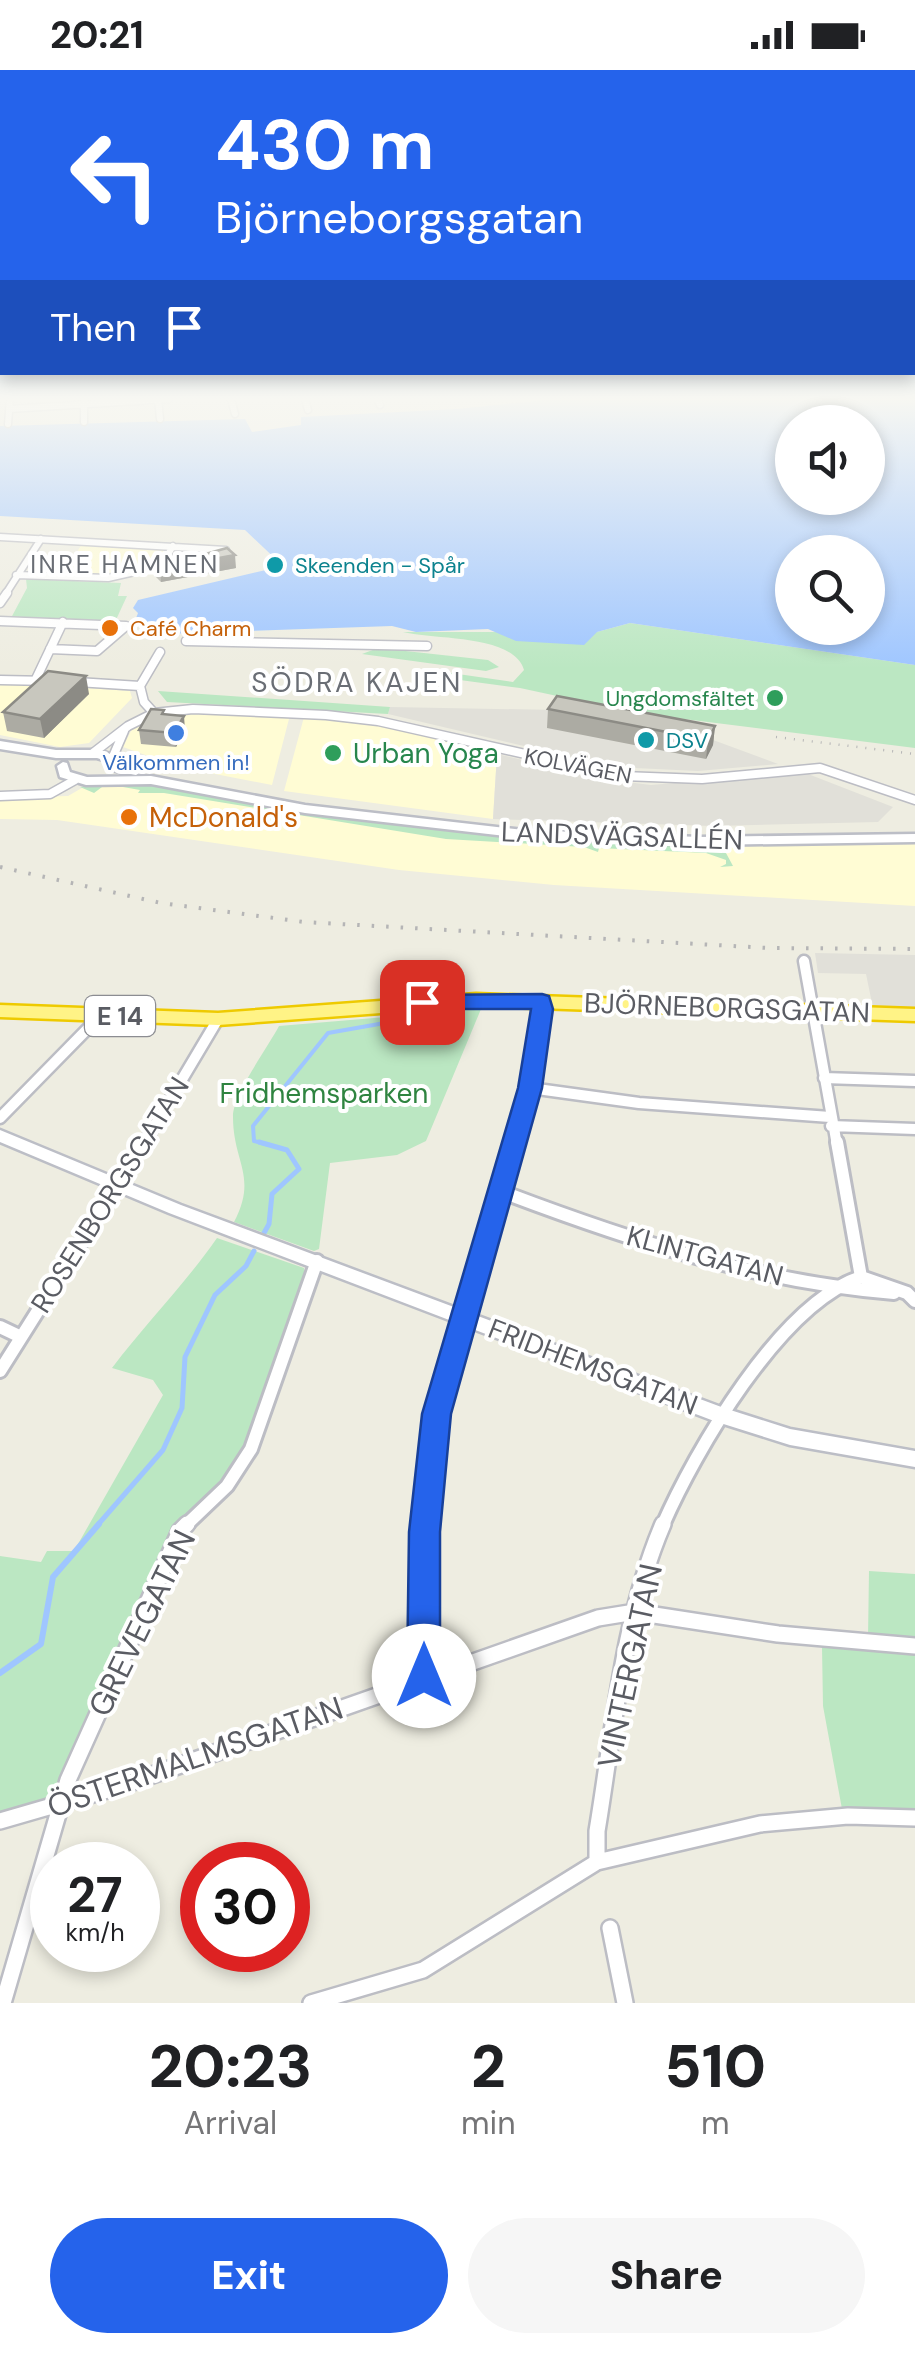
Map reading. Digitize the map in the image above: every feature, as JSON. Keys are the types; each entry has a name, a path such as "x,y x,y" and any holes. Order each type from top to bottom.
{"highway":[{"name":"BJÖRNEBORGSGATAN","path":"0,1011 218,1019 422,1002 542,1001 915,1016"}],"main road":[{"name":"LANDSVÄGSALLÉN","path":"0,746 86,754 331,812"},
{"path":"0,753 64,766 86,754"},
{"path":"64,766 64,774 80,780 104,777 114,763"},
{"name":"LANDSVÄGSALLÉN","path":"80,780 151,780 331,812 578,838 915,838"},
{"name":"FRIDHEMSGATAN","path":"0,1136 118,1186 722,1415 790,1437 915,1459"}],"street":[{"path":"0,536 228,552 209,558"},
{"path":"0,603 41,539"},
{"path":"16,575 112,578 160,566 173,546"},
{"path":"0,621 126,626 97,651 50,650"},
{"path":"35,680 62,622"},
{"path":"186,640 426,646"},
{"path":"154,712 144,702 140,686 160,652"},
{"path":"0,680 140,686"},
{"name":"KOLVÄGEN","path":"86,754 154,712 221,710 356,718 577,768 652,778 702,779 820,768 915,800"},
{"path":"114,763 124,730"},
{"path":"0,796 55,793 80,780"},
{"path":"804,961 861,1278"},
{"path":"424,1676 426,1512 437,1414 530,1088 542,1001"},
{"path":"0,1118 101,1016"},
{"name":"ROSENBORGSGATAN","path":"0,1371 218,1019"},
{"path":"824,1078 915,1081"},
{"path":"530,1088 646,1104 915,1129"},
{"name":"KLINTGATAN","path":"500,1190 590,1226 684,1254 832,1288 912,1296"},
{"name":"GREVEGATAN","path":"3,2003 58,1805 180,1531 227,1486 250,1449 317,1261"},
{"path":"832,1288 861,1278 912,1296"},
{"name":"VINTERGATAN","path":"597,1862 597,1831 634,1612 655,1547 722,1415 764,1357 832,1288"},
{"path":"0,1327 21,1336"},
{"name":"ÖSTERMALMSGATAN","path":"0,1821 120,1786 598,1618 634,1612 761,1632 915,1646"},
{"path":"311,2003 423,1970 597,1862 760,1824 848,1816 915,1818"},
{"path":"610,1928 625,2003"}],"shaded area":[{"path":"82,544 168,548 159,565 108,576 62,575"},
{"path":"0,682 130,691 132,698 89,743 60,747 0,735"},
{"path":"390,707 558,710 705,737 778,764 698,771 613,767 388,714"},
{"path":"195,712 290,715 272,785 179,767 123,747 132,729 146,721"},
{"path":"304,717 385,726 497,754 493,819 284,791"},
{"path":"497,754 603,779 651,785 803,772 893,807 878,822 713,826 493,819"},
{"path":"94,781 386,824 496,835 695,847 915,844 915,906 554,885 399,870 57,820 0,819 0,798 68,796"},
{"path":"815,953 915,955 915,1009 873,1008 866,974 818,973"}],"green space":[{"path":"26,579 121,583 118,596 127,596 115,622 11,618 27,588"},
{"name":"Ungdomsfältet","path":"630,623 915,665 915,748 636,713 520,688 445,678 451,673 513,682 524,670 517,658 489,644 403,632 597,632"},
{"path":"378,648 488,660 499,667 486,671 362,654"},
{"path":"158,691 390,707 388,714 167,702"},
{"path":"134,780 386,824 496,835 712,847 726,853 733,866 720,867 726,860 706,853 599,848 598,852 584,847 446,839 164,793 138,793 140,790 106,784 94,793 80,787"},
{"name":"Fridhemsparken","path":"481,1009 426,1141 397,1155 330,1163 319,1249 314,1251 234,1222 241,1206 244,1181 234,1133 234,1108 279,1026"},
{"path":"217,1238 304,1268 305,1274 242,1450 160,1553 55,1793 38,1806 0,1814 0,1556 41,1562 47,1551 74,1551 163,1395 153,1380 112,1368"},
{"path":"869,1571 915,1574 915,1641 868,1638"},
{"path":"822,1647 915,1655 915,1810 842,1809 823,1706"}],"water":[{"path":"0,489 775,489 775,515 885,515 885,489 915,489 915,665 779,645 885,645 885,535 775,535 775,644 630,623 597,632 584,645 516,641 488,629 416,632 392,626 164,634 135,621 138,613 133,608 138,600 283,566 245,530 0,516"}],"building":[{"path":"227,548 235,555 160,569 152,562 180,554 188,559"},
{"path":"48,671 86,676 40,719 3,712"},
{"path":"557,696 715,726 708,740 548,709"},
{"path":"151,709 184,716 174,733 139,730"}],"waterway":[{"path":"269,1145 254,1141 253,1126 328,1033 396,1021"},
{"path":"259,1142 287,1150 299,1169 272,1194 269,1224 264,1233"},
{"path":"96,1527 163,1450 182,1408 185,1357 215,1295 246,1266 254,1251"},
{"path":"0,1673 41,1644 53,1577 99,1524"}],"railway":[{"path":"776,737 915,754"},
{"path":"0,867 161,903 304,922 769,948 915,949"}],"place":[{"name":"Skeenden - Spår","path":"275,565"},
{"name":"Café Charm","path":"110,628"},
{"name":"Ungdomsfältet","path":"775,698"},
{"name":"Välkommen in!","path":"176,733"},
{"name":"DSV","path":"646,740"},
{"name":"Urban Yoga","path":"333,753"},
{"name":"McDonald's","path":"129,817"}],"district":[{"name":"INRE HAMNEN","path":"125,564"},
{"name":"SÖDRA KAJEN","path":"357,682"}],"route":[{"path":"422,1002 542,1001 530,1088 437,1414 425,1532 424,1676"}]}
